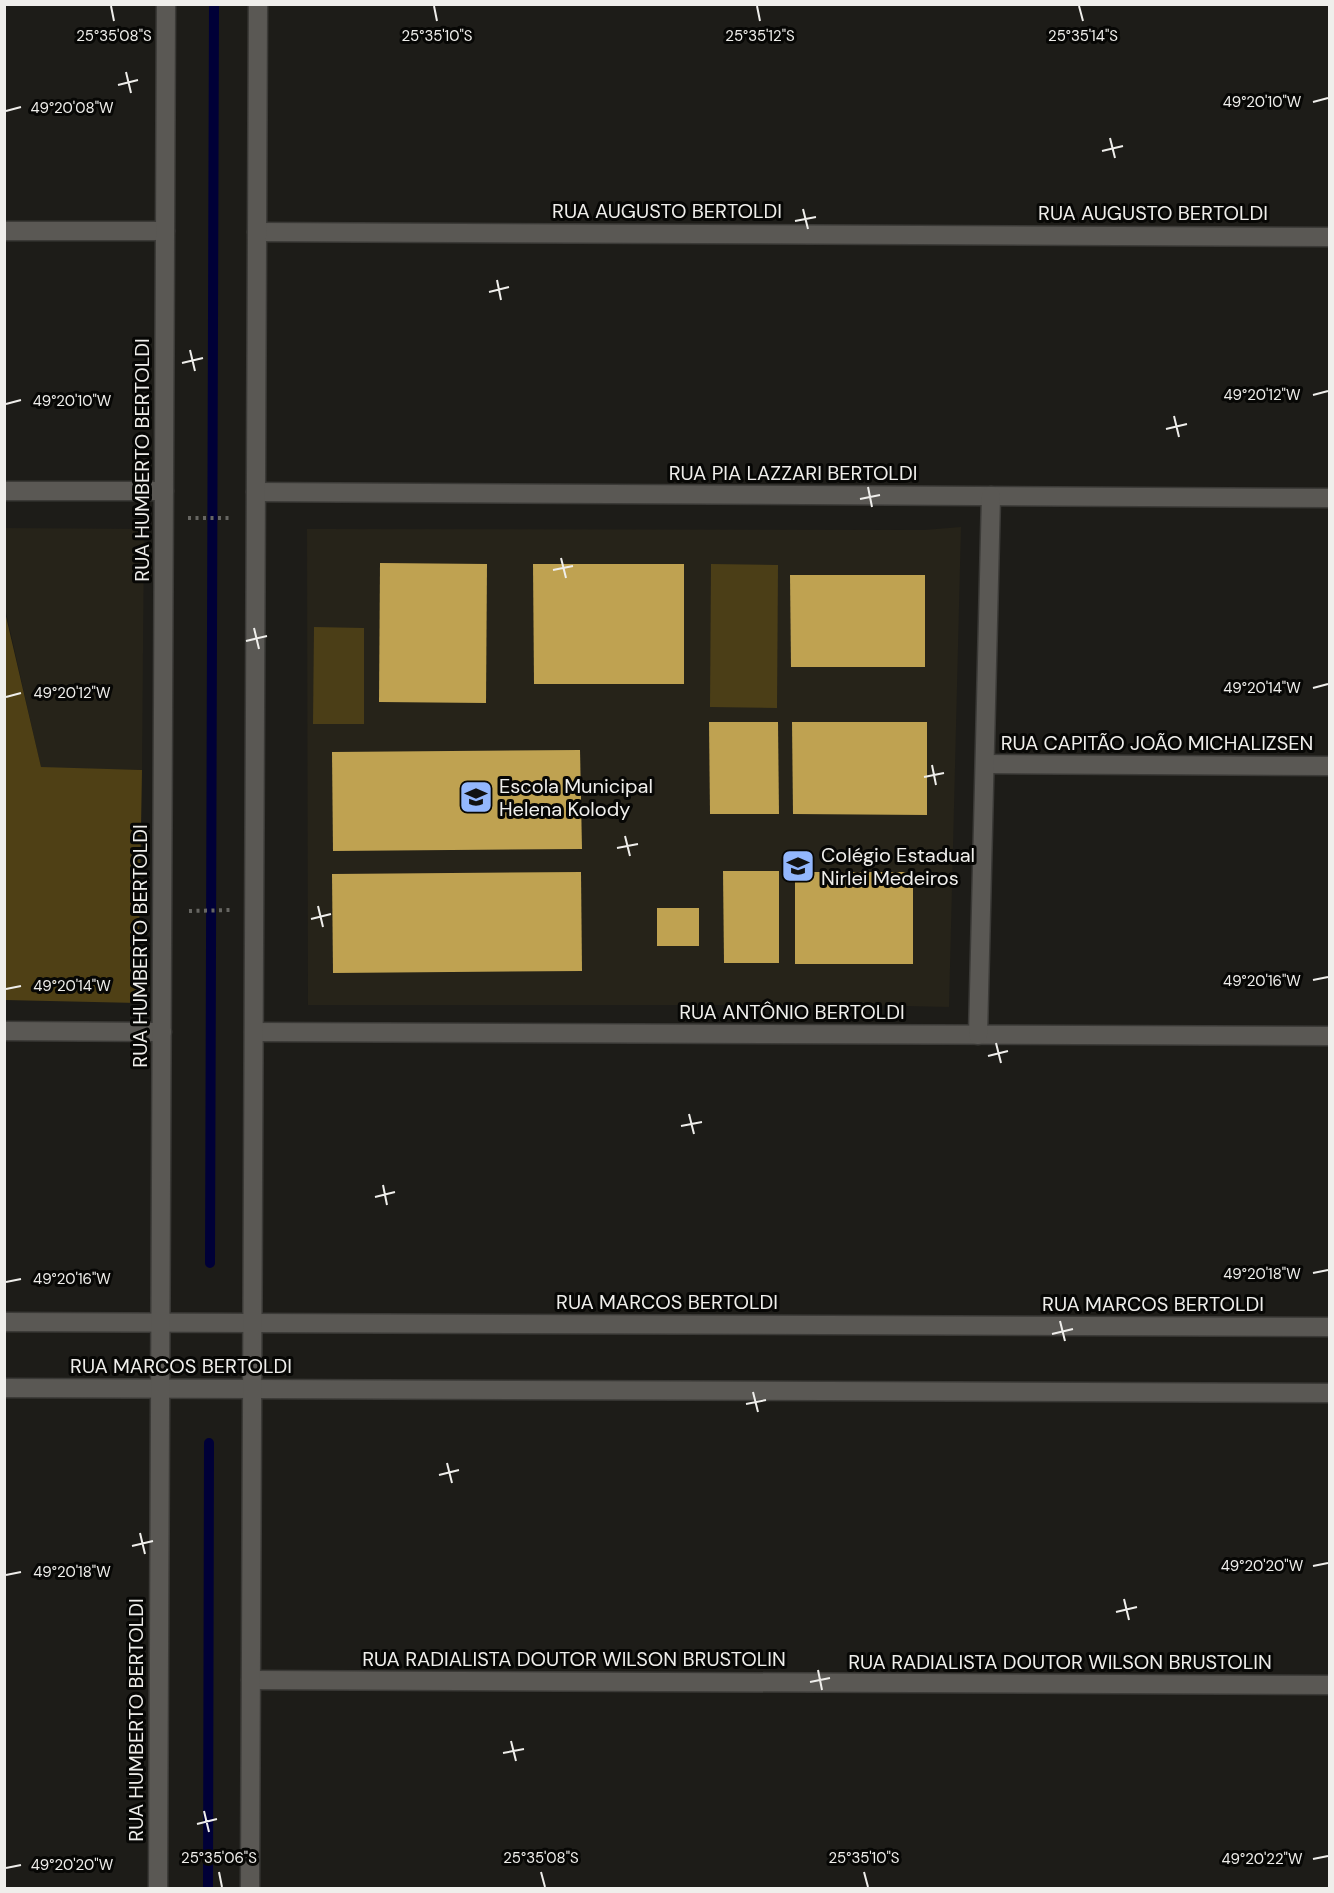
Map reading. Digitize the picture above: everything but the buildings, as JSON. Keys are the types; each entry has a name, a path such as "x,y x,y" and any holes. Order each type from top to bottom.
{"street":[{"name":"RUA HUMBERTO BERTOLDI","path":"158,1888 166,4"},
{"path":"250,1888 258,4"},
{"path":"4,231 165,231"},
{"name":"RUA AUGUSTO BERTOLDI","path":"257,232 1329,237"},
{"path":"4,491 164,491"},
{"name":"RUA PIA LAZZARI BERTOLDI","path":"256,492 1329,498"},
{"path":"978,1035 991,496"},
{"name":"RUA CAPITÃO JOÃO MICHALIZSEN","path":"985,764 1329,766"},
{"path":"4,1031 162,1032"},
{"name":"RUA ANTÔNIO BERTOLDI","path":"254,1032 1329,1036"},
{"name":"RUA MARCOS BERTOLDI","path":"4,1322 1329,1327"},
{"name":"RUA MARCOS BERTOLDI","path":"4,1388 1329,1393"},
{"name":"RUA RADIALISTA DOUTOR WILSON BRUSTOLIN","path":"251,1680 1329,1685"}],"path":[{"path":"164,518 256,518"},
{"path":"162,911 254,910"}],"shaded area":[{"path":"961,527 949,1007 308,1005 307,529 924,530"},
{"path":"4,528 144,529 142,770 41,768 5,608"},
{"path":"711,564 778,565 777,708 710,707"},
{"path":"4,608 41,767 142,770 138,1003 5,1000"},
{"path":"314,627 364,628 364,724 313,724"}],"waterway":[{"path":"210,1263 214,4"},
{"path":"208,1888 209,1443"}],"place":[{"name":"Escola Municipal Helena Kolody","path":"476,797"},
{"name":"Colégio Estadual Nirlei Medeiros","path":"798,866"}]}
